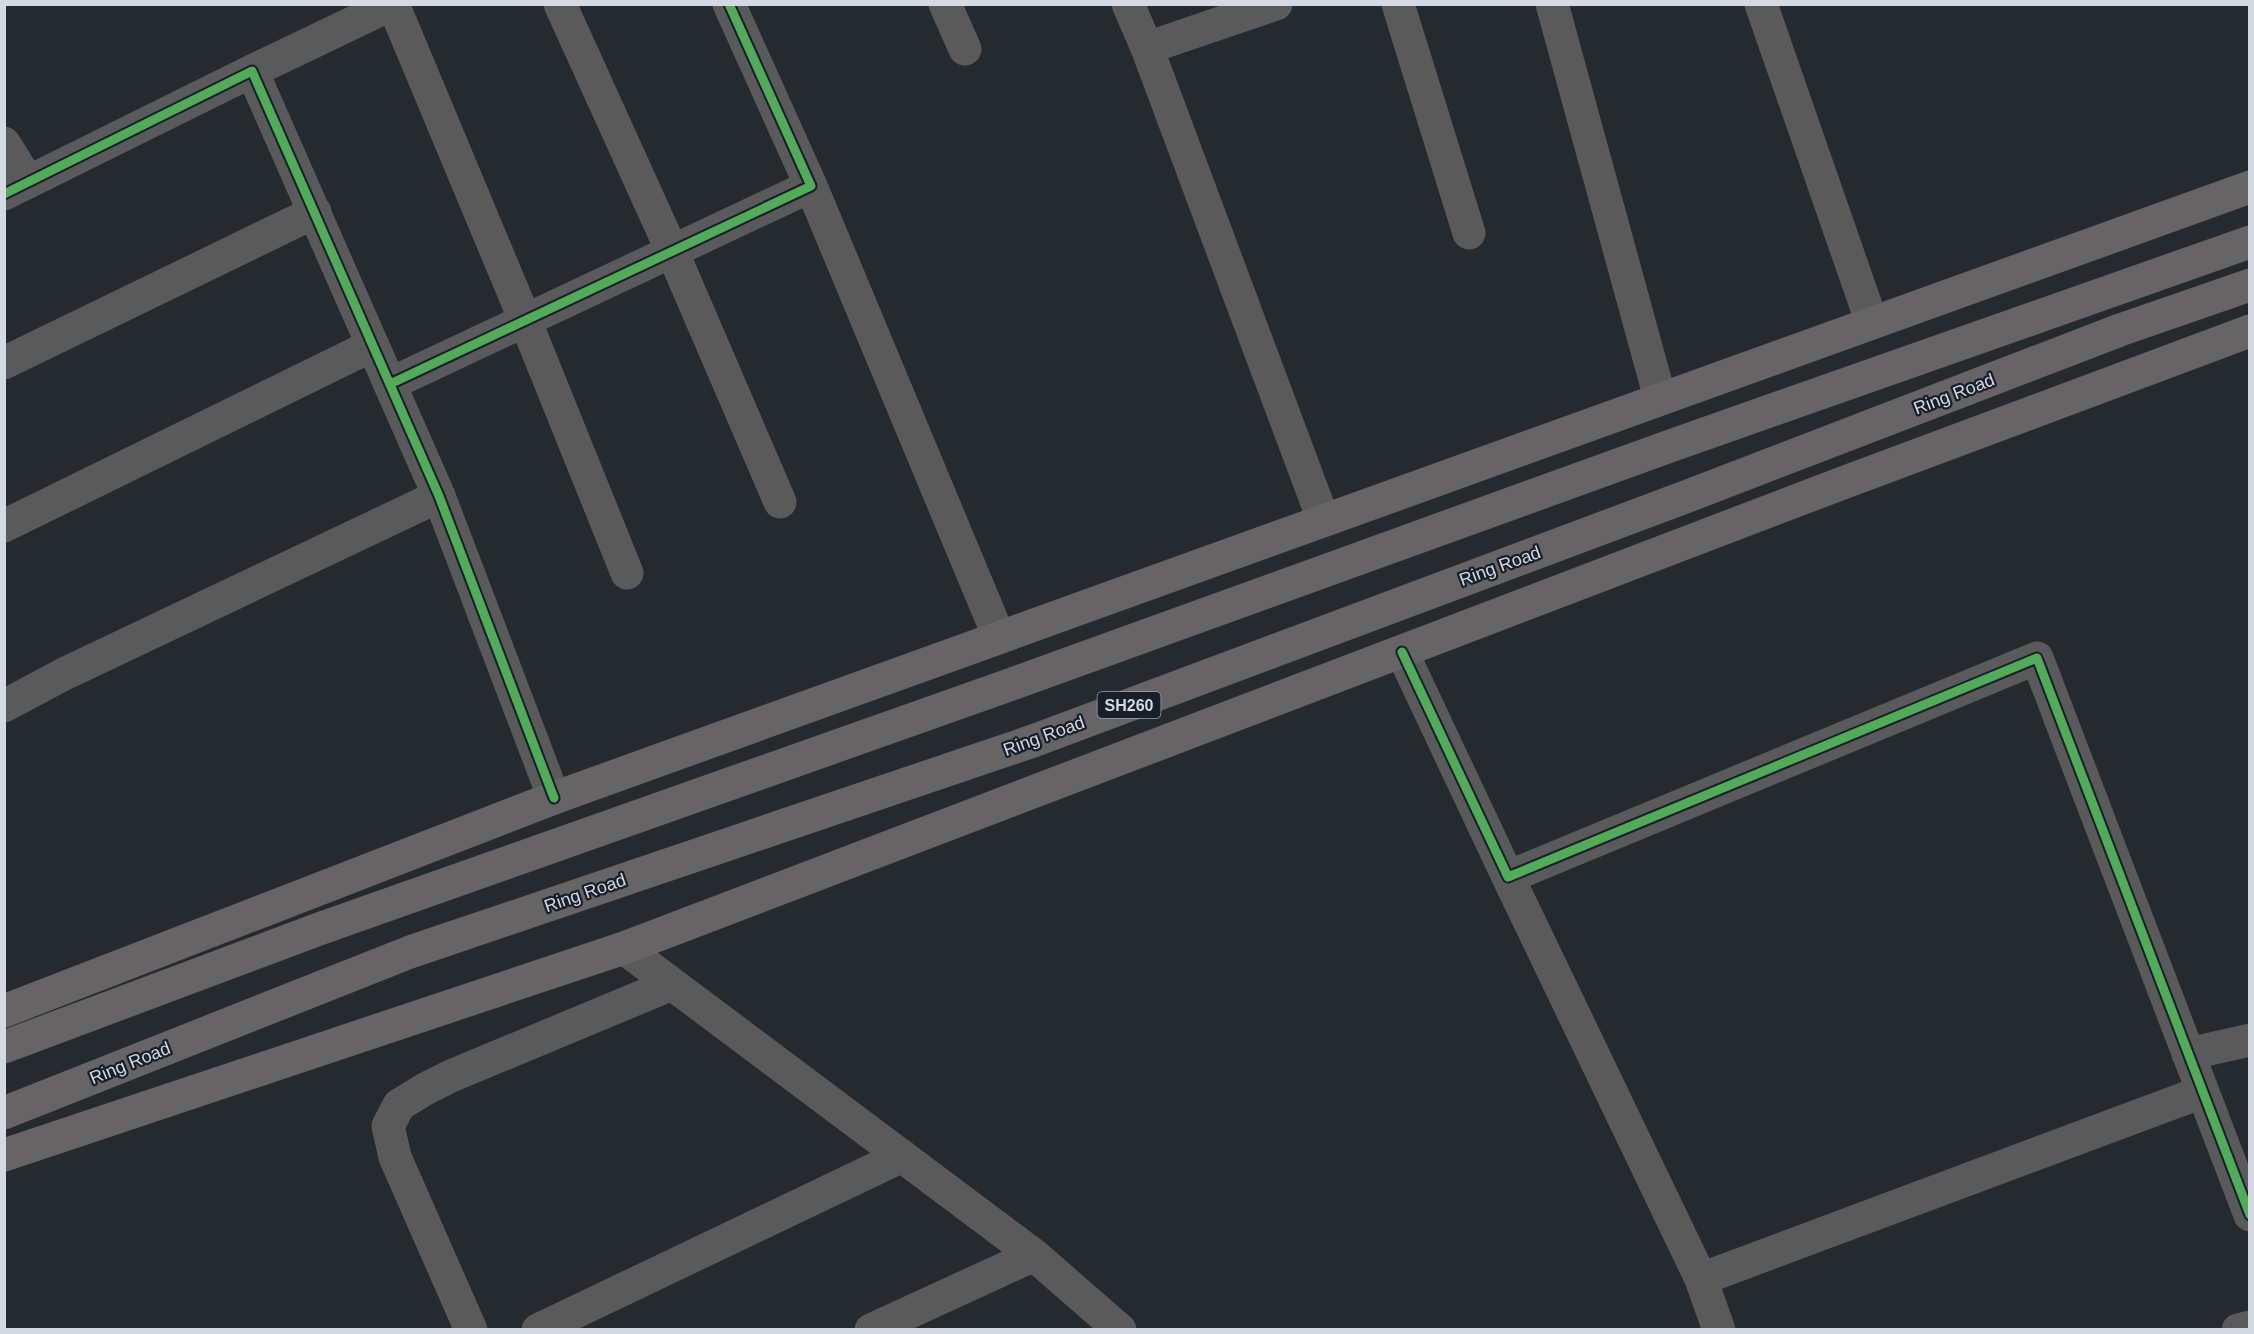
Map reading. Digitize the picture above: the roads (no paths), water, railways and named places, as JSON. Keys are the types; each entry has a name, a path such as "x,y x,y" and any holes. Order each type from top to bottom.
{"main road":[{"path":"4,1011 554,798 1323,519 2250,187"},
{"path":"4,1047 319,929 1012,684 1673,445 2250,242"},
{"name":"Ring Road","path":"4,1113 410,952 1033,741 1689,496 2120,330 2250,285"},
{"name":"SH260","path":"4,1155 624,948 1840,484 2250,331"}],"street":[{"path":"4,143 16,188 393,4 525,320 627,573"},
{"path":"560,4 672,251 780,502"},
{"path":"729,4 811,186 999,637"},
{"path":"945,4 965,49"},
{"path":"1128,4 1147,48 1323,519"},
{"path":"1147,48 1276,4"},
{"path":"1398,4 1469,233"},
{"path":"1552,4 1660,398"},
{"path":"1761,4 1872,323"},
{"path":"252,71 439,496 554,798"},
{"path":"390,384 811,186"},
{"path":"4,363 315,212"},
{"path":"4,526 373,345"},
{"path":"4,705 64,674 439,496"},
{"path":"1402,652 1701,1279 1719,1329"},
{"path":"1508,877 2037,658 2250,1215"},
{"path":"624,948 1034,1255 1120,1329"},
{"path":"471,1329 395,1157 388,1126 399,1105 451,1077 672,984"},
{"path":"2188,1054 2250,1040"},
{"path":"1701,1279 2202,1092"},
{"path":"538,1329 902,1156"},
{"path":"871,1329 1034,1255"},
{"path":"2238,1329 2250,1327"}]}
